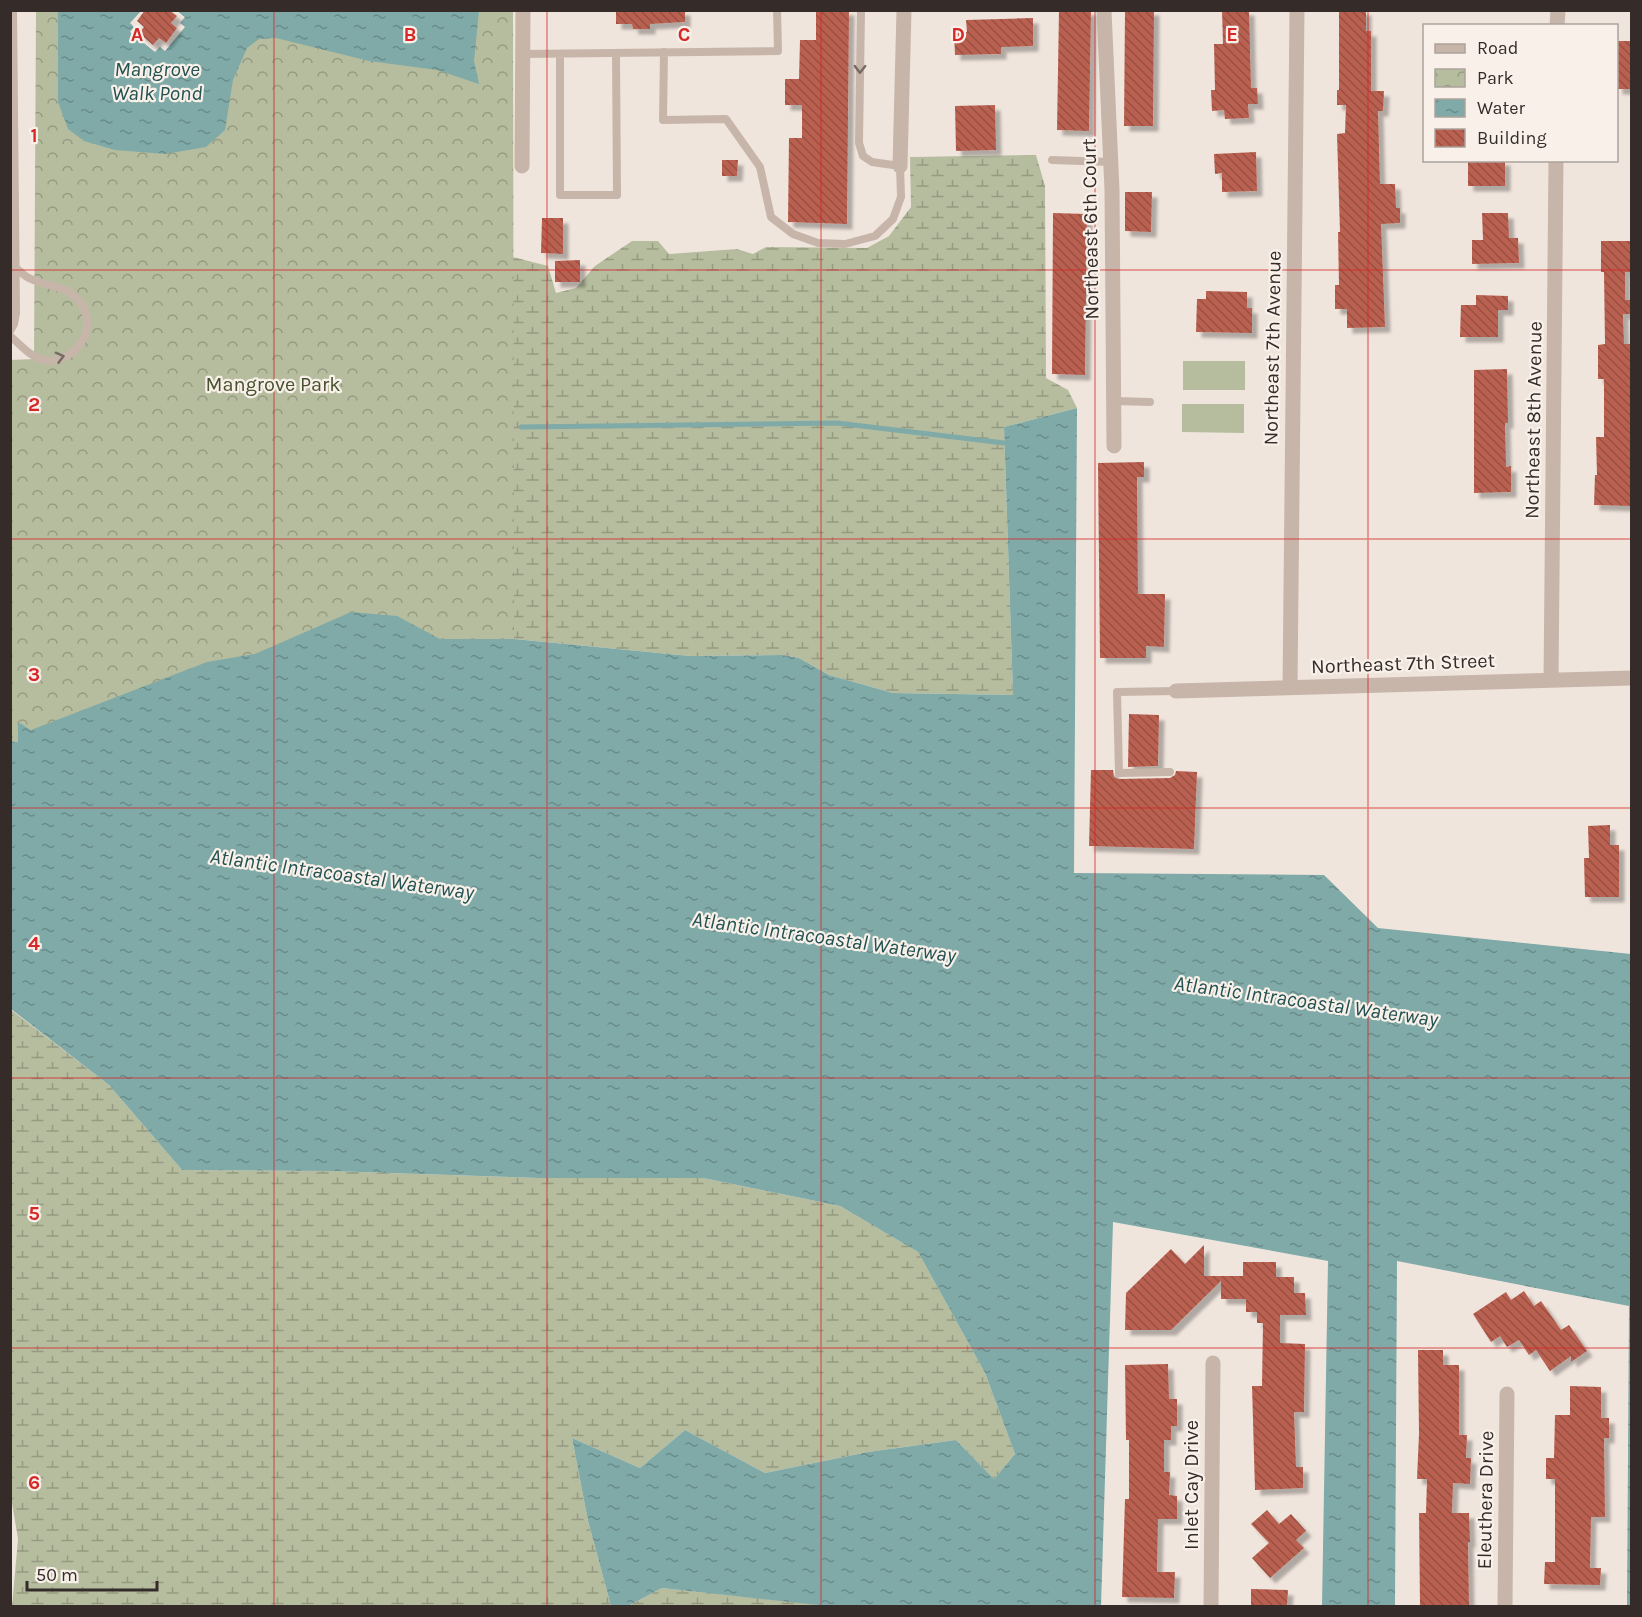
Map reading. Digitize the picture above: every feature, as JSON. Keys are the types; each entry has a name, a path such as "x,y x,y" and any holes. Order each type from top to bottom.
{"street":[{"path":"900,166 904,10"},
{"name":"Northeast 6th Court","path":"1104,10 1111,162 1114,446"},
{"name":"Northeast 7th Avenue","path":"1290,687 1297,10"},
{"path":"522,166 523,11"},
{"name":"Northeast 8th Avenue","path":"1551,680 1556,162"},
{"name":"Northeast 7th Street","path":"1176,691 1632,678"},
{"name":"Inlet Cay Drive","path":"1211,1606 1213,1363"},
{"name":"Eleuthera Drive","path":"1505,1606 1507,1394"}],"lane":[{"path":"10,331 16,313 13,10"},
{"path":"523,54 778,51 777,10"},
{"path":"664,52 663,120 726,119 760,167 771,217 793,234 818,243 845,244 875,236 893,219 901,197 900,166 872,162 863,156 859,143 861,10"},
{"path":"560,54 560,195 617,195 616,53"},
{"path":"1052,160 1111,162"},
{"path":"10,336 28,352 42,360 58,360 72,354 81,345 87,330 82,304 73,294 32,280 16,268"},
{"path":"1114,401 1150,402"},
{"path":"1170,772 1119,773 1117,692 1176,691"}],"green space":[{"name":"Mangrove Park","path":"36,11 513,11 514,639 440,639 397,616 255,654 207,662 31,730 22,724 18,742 11,741 10,360 34,359"},
{"path":"1036,155 1045,186 1046,378 1068,390 1077,408 1004,427 1013,695 893,693 829,675 799,658 783,655 690,656 514,639 31,730 505,255 548,266 556,293 576,288 595,266 632,241 658,241 669,254 737,249 753,254 766,247 867,248 889,236 911,207 910,157"},
{"path":"1183,361 1245,361 1245,390 1183,390"},
{"path":"1182,404 1244,404 1244,433 1182,432"},
{"path":"10,1009 109,1085 182,1170 329,1171 539,1178 703,1178 840,1206 918,1252 985,1373 1015,1454 994,1479 956,1440 868,1452 765,1473 685,1430 640,1468 572,1438 588,1521 611,1606 12,1606 18,1539 10,1491"},
{"path":"662,1588 804,1603 827,1606 628,1606"}],"water":[{"name":"Mangrove Walk Pond","path":"58,11 479,11 474,61 479,84 437,70 369,61 276,38 259,39 247,48 233,80 225,130 206,147 165,154 115,150 84,141 68,129 58,102"},
{"name":"Atlantic Intracoastal Waterway","path":"1077,408 1074,873 1324,875 1378,928 1631,954 1631,1606 1627,1606 1629,1306 1397,1261 1395,1606 1322,1606 1328,1261 1113,1222 1101,1606 827,1606 662,1588 628,1606 611,1606 588,1521 572,1438 640,1468 685,1430 765,1473 868,1452 956,1440 994,1479 1015,1454 985,1373 918,1252 840,1206 703,1178 539,1178 329,1171 182,1170 109,1085 11,1009 10,741 18,742 18,723 31,730 207,662 255,654 351,612 397,616 440,639 514,639 690,656 783,655 799,658 829,675 893,693 1013,695 1004,427"}],"pier":[{"path":"141,11 177,11 185,17 180,23 185,27 165,51 160,47 155,52 130,32 134,27 130,23"}],"building":[{"path":"145,10 169,10 177,16 171,23 177,28 166,43 159,38 153,45 139,33 144,27 137,21"},
{"path":"616,10 685,10 685,22 650,24 650,29 633,29 632,24 616,24"},
{"path":"816,10 849,10 847,224 788,222 789,138 802,138 802,105 785,105 785,79 799,79 800,40 816,40"},
{"path":"1059,10 1091,10 1089,131 1057,130"},
{"path":"1125,10 1154,10 1153,126 1124,126"},
{"path":"1222,10 1249,10 1251,88 1257,88 1258,104 1248,104 1249,118 1225,119 1224,110 1212,111 1211,90 1215,90 1214,44 1223,44"},
{"path":"1339,10 1366,10 1366,31 1371,31 1371,91 1384,91 1383,111 1378,111 1380,184 1395,184 1396,208 1400,208 1400,223 1381,224 1385,327 1347,328 1347,309 1335,309 1335,285 1339,285 1338,232 1340,232 1337,134 1345,133 1346,105 1337,105"},
{"path":"1033,18 1033,46 1001,47 1001,54 955,55 954,32 967,32 966,20"},
{"path":"1618,41 1632,41 1632,89 1618,89"},
{"path":"995,105 996,150 956,151 955,106"},
{"path":"1256,152 1257,191 1222,192 1222,173 1215,174 1214,154"},
{"path":"722,160 738,160 737,176 722,176"},
{"path":"1468,162 1505,162 1505,186 1468,186"},
{"path":"1125,192 1152,192 1151,232 1125,231"},
{"path":"1053,213 1087,214 1085,375 1052,374"},
{"path":"1482,213 1508,213 1509,238 1518,238 1519,263 1472,264 1472,240 1483,240"},
{"path":"542,218 563,218 563,254 541,253"},
{"path":"1601,241 1632,241 1632,272 1625,272 1625,300 1632,300 1632,314 1623,314 1624,344 1632,344 1632,506 1594,505 1595,475 1597,475 1596,437 1604,437 1604,379 1598,379 1598,345 1605,344"},
{"path":"580,260 580,282 555,282 555,261"},
{"path":"1206,291 1247,292 1247,308 1252,308 1252,333 1196,332 1197,299 1206,299"},
{"path":"1476,295 1508,296 1508,310 1498,310 1498,337 1460,337 1461,305 1476,305"},
{"path":"1507,369 1506,467 1511,466 1511,492 1474,493 1474,370"},
{"path":"1144,462 1144,477 1137,477 1138,594 1165,594 1164,647 1146,646 1146,658 1100,658 1098,463"},
{"path":"1129,714 1159,715 1158,766 1128,767"},
{"path":"1091,770 1113,770 1114,777 1119,779 1170,778 1175,775 1176,771 1197,772 1194,849 1089,846"},
{"path":"1610,825 1610,845 1619,845 1619,897 1585,897 1584,858 1589,858 1588,826"},
{"path":"1204,1245 1204,1276 1243,1276 1243,1262 1276,1262 1276,1277 1294,1277 1294,1293 1305,1293 1306,1315 1280,1315 1280,1343 1305,1344 1304,1412 1294,1412 1296,1467 1303,1467 1303,1488 1255,1490 1252,1386 1262,1386 1263,1323 1257,1323 1257,1312 1246,1312 1246,1299 1221,1299 1221,1281 1171,1330 1125,1330 1126,1293 1171,1249 1185,1264"},
{"path":"1524,1291 1534,1306 1541,1301 1561,1330 1569,1325 1587,1351 1571,1362 1571,1356 1550,1371 1536,1350 1529,1355 1519,1340 1507,1347 1500,1336 1491,1342 1473,1314 1506,1292 1511,1300"},
{"path":"1418,1350 1443,1350 1443,1365 1459,1365 1459,1435 1467,1435 1466,1458 1471,1458 1470,1484 1453,1483 1452,1513 1469,1513 1469,1606 1420,1606 1419,1513 1426,1513 1427,1479 1417,1479"},
{"path":"1168,1364 1169,1399 1177,1399 1177,1426 1171,1426 1171,1440 1164,1440 1164,1472 1170,1472 1169,1495 1177,1496 1177,1519 1158,1519 1157,1572 1175,1572 1174,1598 1122,1597 1125,1499 1129,1499 1125,1365"},
{"path":"1570,1386 1601,1387 1601,1418 1609,1418 1609,1438 1604,1438 1605,1517 1591,1517 1590,1568 1601,1568 1600,1585 1544,1584 1545,1562 1555,1562 1555,1479 1546,1479 1546,1458 1554,1458 1555,1415 1570,1415"},
{"path":"1267,1510 1279,1524 1291,1514 1306,1531 1296,1540 1304,1548 1270,1578 1252,1558 1269,1543 1251,1524"},
{"path":"1251,1589 1288,1590 1287,1606 1251,1606"}],"waterway":[{"path":"521,427 837,423 1004,443"}]}
